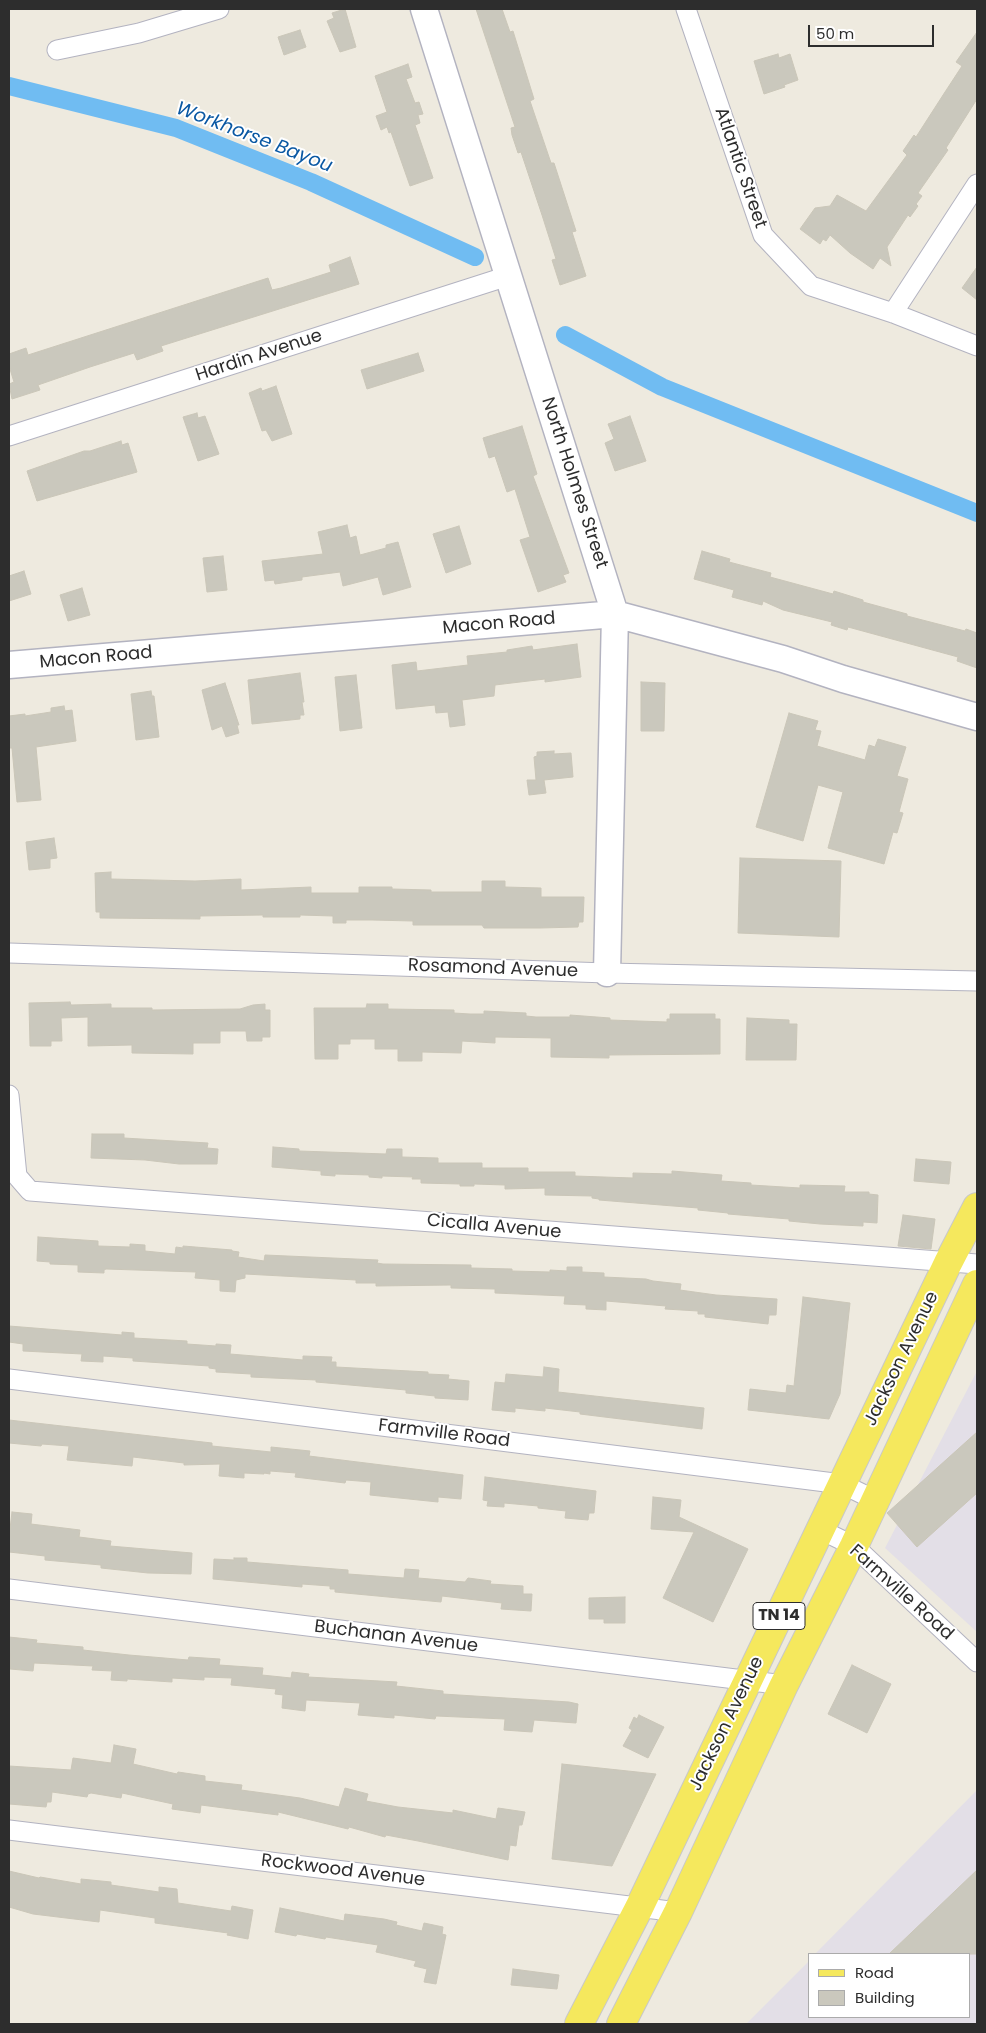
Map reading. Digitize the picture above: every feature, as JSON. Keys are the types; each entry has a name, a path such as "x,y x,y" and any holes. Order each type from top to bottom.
{"main road":[{"name":"Jackson Avenue","path":"579,2024 640,1908 948,1263 977,1207"},
{"name":"Jackson Avenue","path":"621,2024 678,1912 784,1686 854,1546 977,1284"}],"street":[{"path":"57,50 139,33 219,9"},
{"name":"North Holmes Street","path":"424,9 615,614 607,973"},
{"name":"Atlantic Street","path":"686,9 763,235 811,286 893,313 977,346"},
{"path":"893,313 977,184"},
{"name":"Hardin Avenue","path":"9,436 508,276"},
{"name":"Macon Road","path":"9,665 615,614 783,659 843,679 977,717"},
{"name":"Rosamond Avenue","path":"9,953 607,973 977,982"},
{"name":"Cicalla Avenue","path":"9,1095 17,1176 30,1190 977,1264"},
{"name":"Farmville Road","path":"9,1379 842,1484 875,1500"},
{"name":"Farmville Road","path":"821,1530 854,1546 977,1662"},
{"name":"Buchanan Avenue","path":"9,1589 784,1686"},
{"name":"Rockwood Avenue","path":"9,1830 678,1912"}],"shaded area":[{"path":"977,1371 977,1632 885,1548"},
{"path":"977,1790 977,2024 746,2024 808,1962 808,2018 971,2018 971,1953 816,1953"}],"building":[{"path":"345,9 356,47 340,52 327,21 334,18 332,13"},
{"path":"476,9 502,9 510,32 513,31 534,99 530,101 551,163 554,163 576,231 572,232 586,276 560,285 552,260 556,259 521,152 518,153 512,135 511,128 515,127"},
{"path":"300,30 306,47 284,55 278,37"},
{"path":"977,32 977,99 946,148 948,150 918,193 922,196 916,204 918,206 910,217 908,215 887,247 891,266 880,258 873,269 850,253 830,235 826,241 823,239 820,244 800,229 815,208 830,206 837,195 866,211 907,155 903,151 914,135 916,137 962,66 956,62"},
{"path":"778,54 779,58 790,54 798,80 784,85 785,87 764,94 754,61"},
{"path":"408,64 412,77 406,79 415,103 419,102 423,114 418,115 420,123 415,125 433,178 410,186 391,132 389,133 387,127 381,130 376,116 387,112 375,76"},
{"path":"350,257 359,284 161,346 163,351 137,360 134,353 90,367 38,385 40,390 12,399 9,384 14,382 9,366 9,354 26,348 28,355 268,278 272,290 281,288 331,272 329,265"},
{"path":"977,267 977,300 962,288"},
{"path":"418,353 424,371 367,389 361,370"},
{"path":"276,386 292,434 272,441 266,430 262,431 249,393 261,388 262,391"},
{"path":"197,413 198,418 205,416 219,454 198,461 183,417"},
{"path":"630,416 646,461 615,471 605,443 614,439 608,424"},
{"path":"522,426 537,474 533,476 569,573 563,575 566,582 538,592 520,540 530,537 515,489 507,492 495,456 489,458 483,438"},
{"path":"121,441 122,445 128,443 137,472 37,501 27,471 84,451 90,451"},
{"path":"347,525 350,538 356,536 360,555 386,548 386,545 398,542 411,587 383,595 378,577 343,586 340,572 302,577 302,580 275,584 274,580 265,581 262,561 323,554 318,532"},
{"path":"459,526 471,564 446,573 433,534"},
{"path":"702,551 730,559 729,562 771,573 770,577 833,594 834,591 863,600 863,602 907,614 907,616 977,633 977,668 957,661 958,657 848,627 847,630 831,625 832,622 783,610 763,601 762,605 732,597 734,590 694,579"},
{"path":"223,556 227,590 207,592 203,558"},
{"path":"24,571 31,594 9,601 9,576"},
{"path":"82,588 90,615 68,621 60,595"},
{"path":"577,644 581,677 545,682 545,679 495,685 494,696 462,700 465,725 450,727 448,712 436,713 435,705 396,709 392,665 416,662 417,671 468,665 467,656 507,652 507,650 532,646 533,650"},
{"path":"300,673 304,715 300,715 300,719 252,724 248,680"},
{"path":"356,675 362,728 340,731 335,677"},
{"path":"641,682 665,683 664,731 641,731"},
{"path":"225,683 239,725 237,725 239,733 226,737 222,726 212,730 202,690"},
{"path":"151,691 152,696 154,696 159,737 136,740 131,694"},
{"path":"64,706 65,711 72,710 76,741 36,747 41,800 17,802 12,748 9,748 9,716 25,714 25,716 51,712 51,708"},
{"path":"789,713 818,721 815,730 821,731 817,746 865,760 869,745 875,747 878,739 906,747 897,776 908,779 899,812 903,813 897,833 893,832 884,864 828,848 843,792 818,785 803,841 756,827"},
{"path":"554,751 554,754 571,753 573,777 544,780 546,793 529,795 527,780 536,780 534,757 537,756 537,752"},
{"path":"54,838 57,858 50,859 50,868 29,870 26,842"},
{"path":"740,858 841,861 839,937 738,933"},
{"path":"111,872 111,879 195,881 241,879 241,890 311,887 311,893 359,893 359,887 392,887 392,889 431,890 431,892 482,892 482,881 505,881 505,887 541,888 541,897 584,897 583,922 579,922 578,927 484,928 482,925 413,925 413,921 346,920 346,923 333,923 333,916 300,915 300,917 263,917 263,915 200,916 200,919 100,918 100,912 96,912 95,873"},
{"path":"70,1002 71,1005 111,1004 111,1008 152,1008 152,1010 240,1009 265,1004 265,1010 270,1010 270,1037 262,1037 262,1041 247,1041 246,1031 220,1031 220,1043 193,1043 193,1054 132,1053 132,1045 88,1046 88,1017 61,1018 62,1041 51,1041 51,1046 30,1046 29,1003"},
{"path":"367,1004 388,1004 388,1009 454,1010 454,1013 470,1014 484,1014 484,1011 526,1013 526,1016 536,1017 570,1017 570,1015 610,1018 610,1020 667,1022 667,1019 670,1019 670,1014 715,1014 715,1019 720,1019 720,1054 609,1055 609,1058 551,1057 551,1038 495,1037 495,1043 462,1041 461,1053 422,1052 422,1061 398,1061 398,1049 375,1049 375,1039 350,1039 350,1044 338,1044 338,1059 315,1059 314,1008 366,1008"},
{"path":"747,1018 789,1020 789,1024 797,1024 796,1060 746,1060"},
{"path":"92,1134 124,1134 124,1138 208,1143 207,1148 218,1149 217,1164 179,1164 145,1160 91,1158"},
{"path":"273,1147 299,1149 299,1151 386,1154 387,1149 402,1149 402,1157 438,1158 438,1163 482,1163 482,1168 528,1168 528,1172 575,1172 575,1176 633,1178 633,1173 672,1174 672,1171 722,1175 721,1181 751,1183 751,1185 800,1188 800,1185 845,1186 844,1192 869,1192 869,1194 878,1195 877,1223 863,1222 863,1226 789,1221 789,1219 698,1210 698,1208 599,1200 592,1198 592,1196 545,1195 545,1188 505,1189 505,1185 474,1184 474,1186 460,1186 460,1184 421,1183 421,1179 412,1179 413,1177 382,1176 382,1178 369,1177 369,1175 321,1175 321,1171 272,1167"},
{"path":"916,1159 951,1162 949,1184 914,1181"},
{"path":"903,1215 935,1219 931,1249 898,1246"},
{"path":"38,1237 98,1241 98,1246 130,1247 130,1244 145,1245 145,1251 175,1254 176,1247 183,1248 183,1246 232,1250 239,1252 238,1257 264,1261 265,1255 378,1260 377,1263 383,1264 471,1265 471,1268 512,1269 512,1271 550,1272 550,1270 567,1271 567,1267 582,1267 582,1272 604,1273 604,1277 646,1279 681,1284 680,1290 716,1295 777,1299 776,1315 769,1315 768,1324 705,1317 705,1314 698,1314 698,1311 665,1309 666,1306 606,1301 606,1310 586,1309 586,1305 564,1304 565,1296 495,1293 495,1289 451,1288 451,1285 376,1286 376,1283 356,1283 356,1280 245,1274 245,1278 236,1280 235,1292 220,1291 220,1280 195,1278 196,1272 106,1269 104,1273 78,1272 78,1265 50,1264 50,1262 37,1261"},
{"path":"803,1297 850,1303 840,1394 829,1419 748,1410 750,1389 786,1393 787,1385 794,1386"},
{"path":"9,1326 122,1335 122,1332 134,1333 134,1338 187,1341 187,1344 231,1345 230,1354 303,1360 303,1356 332,1357 331,1362 336,1362 336,1367 428,1372 428,1374 449,1375 448,1379 469,1381 468,1400 435,1398 435,1396 406,1393 406,1390 316,1382 316,1380 251,1377 251,1374 216,1372 216,1369 209,1368 209,1366 133,1361 133,1358 103,1356 103,1362 81,1361 82,1354 23,1351 23,1344 9,1342"},
{"path":"544,1367 559,1369 558,1392 704,1408 702,1429 545,1408 545,1411 515,1408 515,1412 492,1410 495,1382 505,1383 506,1374 543,1377"},
{"path":"9,1420 212,1443 212,1446 271,1452 271,1447 310,1451 309,1456 463,1475 461,1499 438,1497 438,1502 370,1495 371,1482 346,1480 345,1483 295,1477 296,1473 270,1471 270,1474 244,1473 244,1478 219,1476 220,1464 184,1465 184,1463 133,1457 132,1466 67,1460 69,1446 9,1443"},
{"path":"977,1432 977,1493 917,1547 887,1513"},
{"path":"485,1477 596,1491 594,1513 589,1513 588,1520 565,1518 566,1511 538,1508 538,1506 504,1503 504,1507 487,1506 488,1501 483,1500"},
{"path":"653,1497 681,1500 679,1517 748,1549 713,1622 663,1598 694,1532 651,1529"},
{"path":"12,1512 32,1514 31,1524 80,1530 79,1537 111,1541 110,1546 192,1553 191,1574 148,1573 101,1568 101,1565 45,1560 45,1556 9,1552 9,1529"},
{"path":"234,1558 247,1558 247,1562 348,1570 348,1574 404,1578 405,1569 419,1570 418,1578 465,1582 468,1578 491,1581 490,1584 523,1586 523,1594 532,1594 531,1611 501,1609 502,1603 442,1596 441,1602 335,1592 335,1589 330,1589 330,1586 302,1584 302,1587 213,1579 214,1559 234,1560"},
{"path":"625,1597 625,1623 604,1623 604,1619 589,1619 589,1598"},
{"path":"9,1637 37,1640 36,1643 83,1647 83,1650 129,1655 188,1660 189,1657 220,1659 219,1665 263,1668 262,1675 291,1678 292,1672 309,1674 308,1677 397,1682 396,1686 443,1691 443,1694 569,1702 578,1704 576,1723 534,1720 532,1732 504,1730 505,1719 436,1716 435,1719 394,1715 394,1718 358,1715 360,1703 306,1700 305,1711 282,1708 283,1695 275,1694 276,1689 231,1685 232,1678 204,1677 204,1680 172,1678 172,1682 127,1679 127,1681 111,1680 112,1671 92,1670 93,1666 34,1663 33,1671 10,1669"},
{"path":"852,1665 891,1684 867,1733 828,1714"},
{"path":"639,1715 664,1727 648,1758 623,1746 632,1730 629,1728 634,1717 637,1719"},
{"path":"114,1745 136,1749 133,1764 177,1774 178,1772 205,1776 205,1781 242,1785 241,1790 300,1798 339,1807 345,1788 368,1794 366,1801 398,1807 453,1813 453,1810 496,1819 498,1808 525,1812 522,1825 519,1825 516,1846 510,1845 508,1860 386,1835 385,1837 349,1827 348,1829 278,1812 278,1815 201,1805 200,1813 172,1809 173,1804 122,1793 121,1798 91,1793 87,1797 52,1792 51,1802 47,1802 46,1807 9,1804 9,1766 71,1770 73,1758 111,1763"},
{"path":"562,1764 656,1774 612,1866 552,1859"},
{"path":"977,1870 977,1954 890,1953"},
{"path":"9,1871 39,1878 81,1884 81,1879 111,1882 111,1885 159,1892 159,1887 177,1889 178,1903 231,1911 232,1906 253,1910 248,1939 227,1935 228,1933 155,1923 155,1918 100,1910 99,1922 33,1914 9,1907"},
{"path":"280,1908 344,1921 345,1914 384,1919 397,1922 396,1925 422,1931 424,1923 443,1927 442,1934 446,1935 436,1984 424,1982 427,1969 414,1966 416,1961 376,1952 378,1945 275,1932"},
{"path":"513,1969 559,1975 557,1989 511,1985"}],"waterway":[{"name":"Workhorse Bayou","path":"9,86 176,128 311,182 475,257"},
{"path":"565,335 662,387 977,513"}]}
